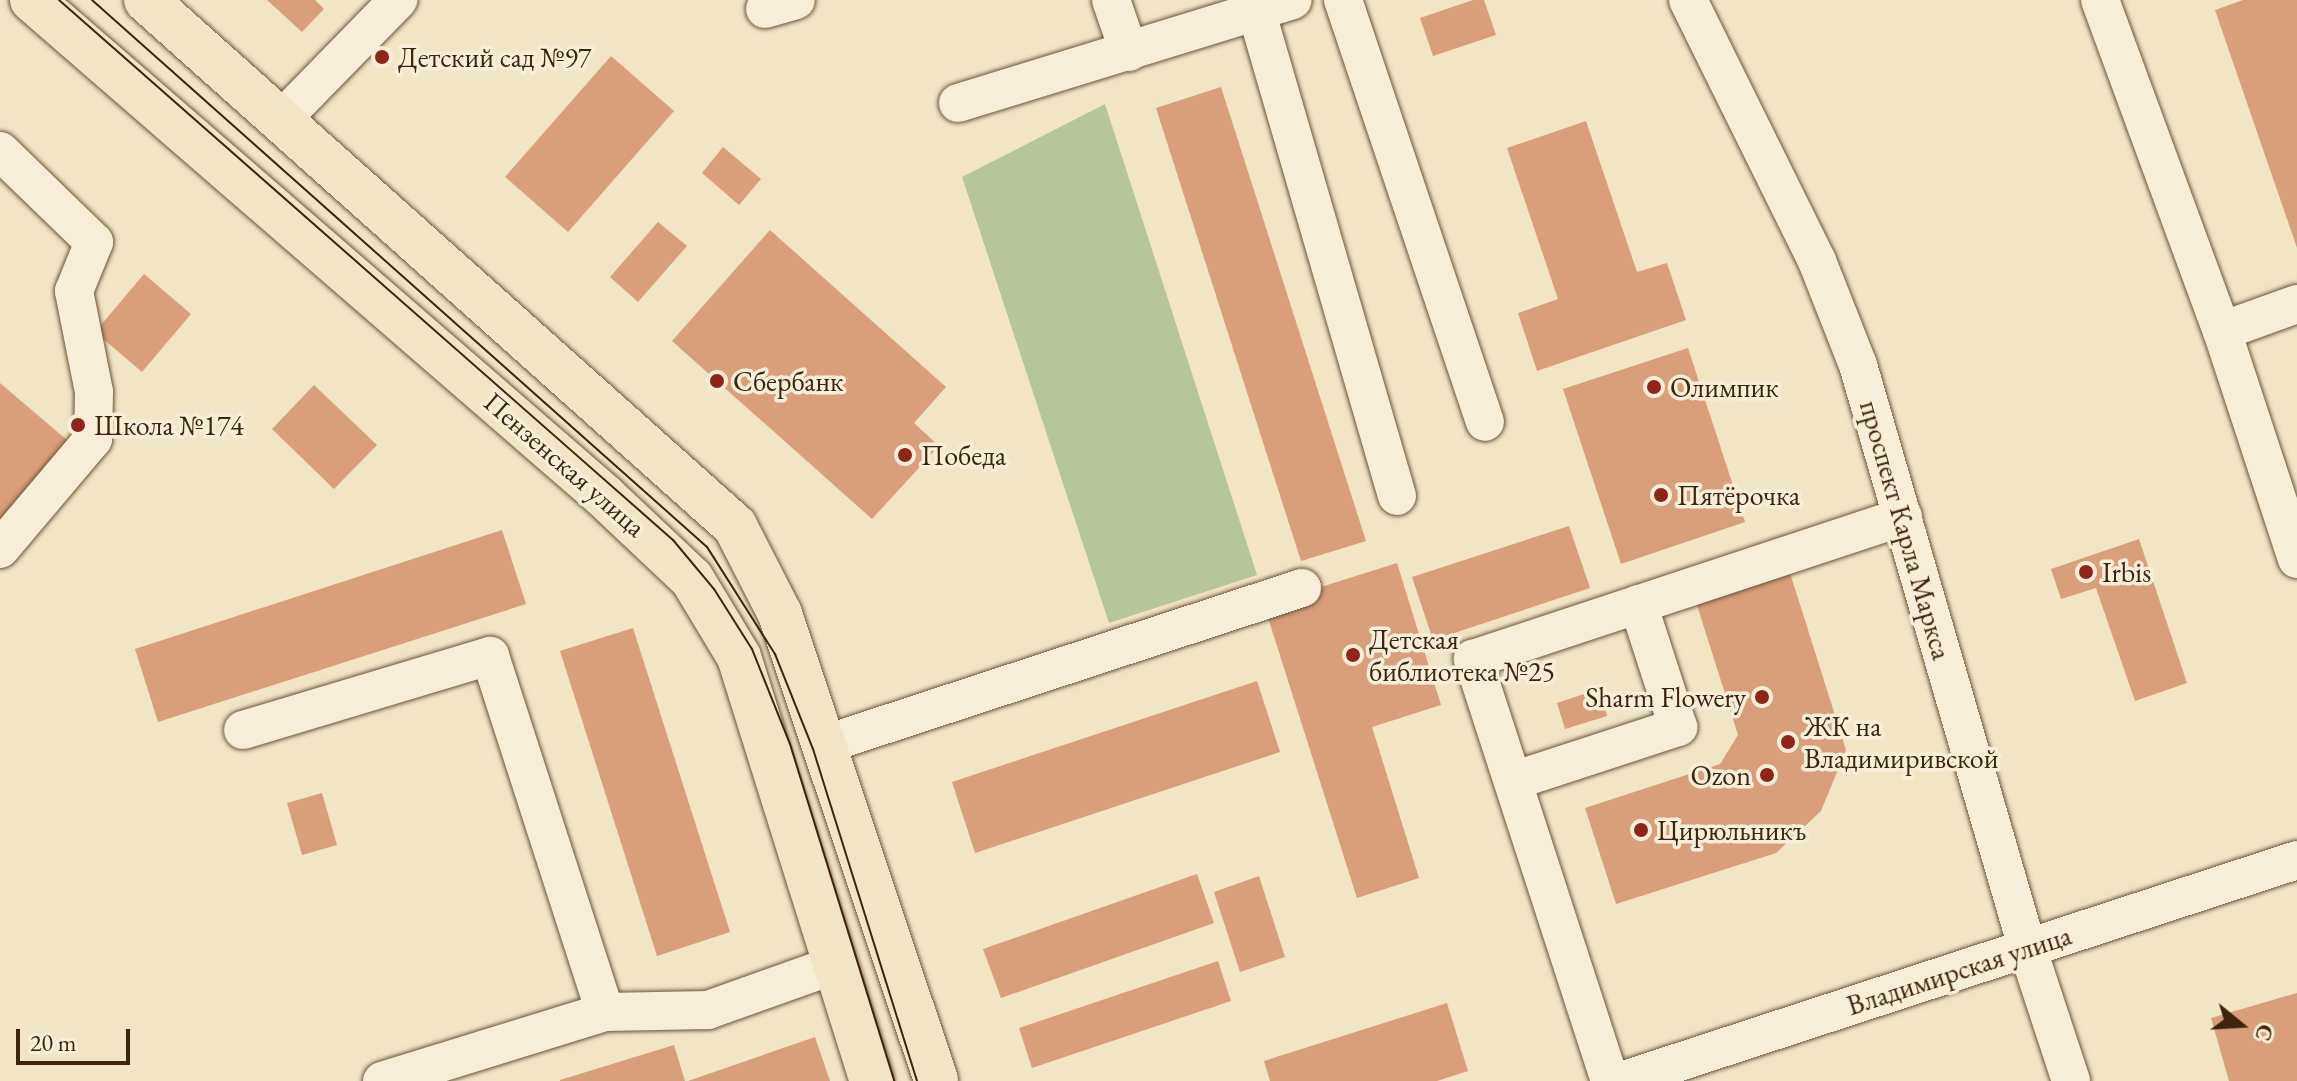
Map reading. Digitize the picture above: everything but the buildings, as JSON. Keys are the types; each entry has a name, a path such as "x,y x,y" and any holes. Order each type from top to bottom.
{"main road":[{"name":"Пензенская улица","path":"32,0 603,495 692,579 739,657 872,1081"},
{"path":"146,0 735,526 769,584 826,744 936,1081"}],"street":[{"path":"281,120 398,0"},
{"path":"1111,0 1129,52"},
{"path":"958,103 1293,0"},
{"path":"1343,0 1485,422"},
{"name":"проспект Карла Маркса","path":"1688,0 1817,261 1858,365 2027,947 2071,1081"},
{"path":"2100,0 2222,331 2295,548"},
{"path":"1256,10 1397,496"},
{"path":"0,151 94,242 74,291 94,392 93,439 0,549"},
{"path":"2222,331 2297,304"},
{"path":"1610,1081 1473,659 1903,517"},
{"path":"826,744 1302,588"},
{"path":"1513,781 1678,727 1638,604"},
{"path":"243,730 490,656 605,1012"},
{"name":"Владимирская улица","path":"1621,1081 1717,1066 2027,947 2297,860"},
{"path":"382,1081 605,1012 708,1010 837,964"}],"green space":[{"path":"1105,104 1257,575 1109,623 962,177"}],"tram line":[{"path":"59,0 673,540 714,589 752,649 790,744 894,1081"},
{"path":"92,0 707,547 775,654 813,749 917,1081"}],"place":[{"name":"Детский сад №97","path":"382,57"},
{"name":"Сбербанк","path":"717,381"},
{"name":"Олимпик","path":"1654,387"},
{"name":"Школа №174","path":"78,425"},
{"name":"Победа","path":"905,455"},
{"name":"Пятёрочка","path":"1661,495"},
{"name":"Irbis","path":"2086,572"},
{"name":"Детская библиотека №25","path":"1353,655"},
{"name":"Sharm Flowery","path":"1762,697"},
{"name":"ЖК на Владимиривской","path":"1788,742"},
{"name":"Ozon","path":"1767,775"},
{"name":"Цирюльникъ","path":"1641,830"}]}
